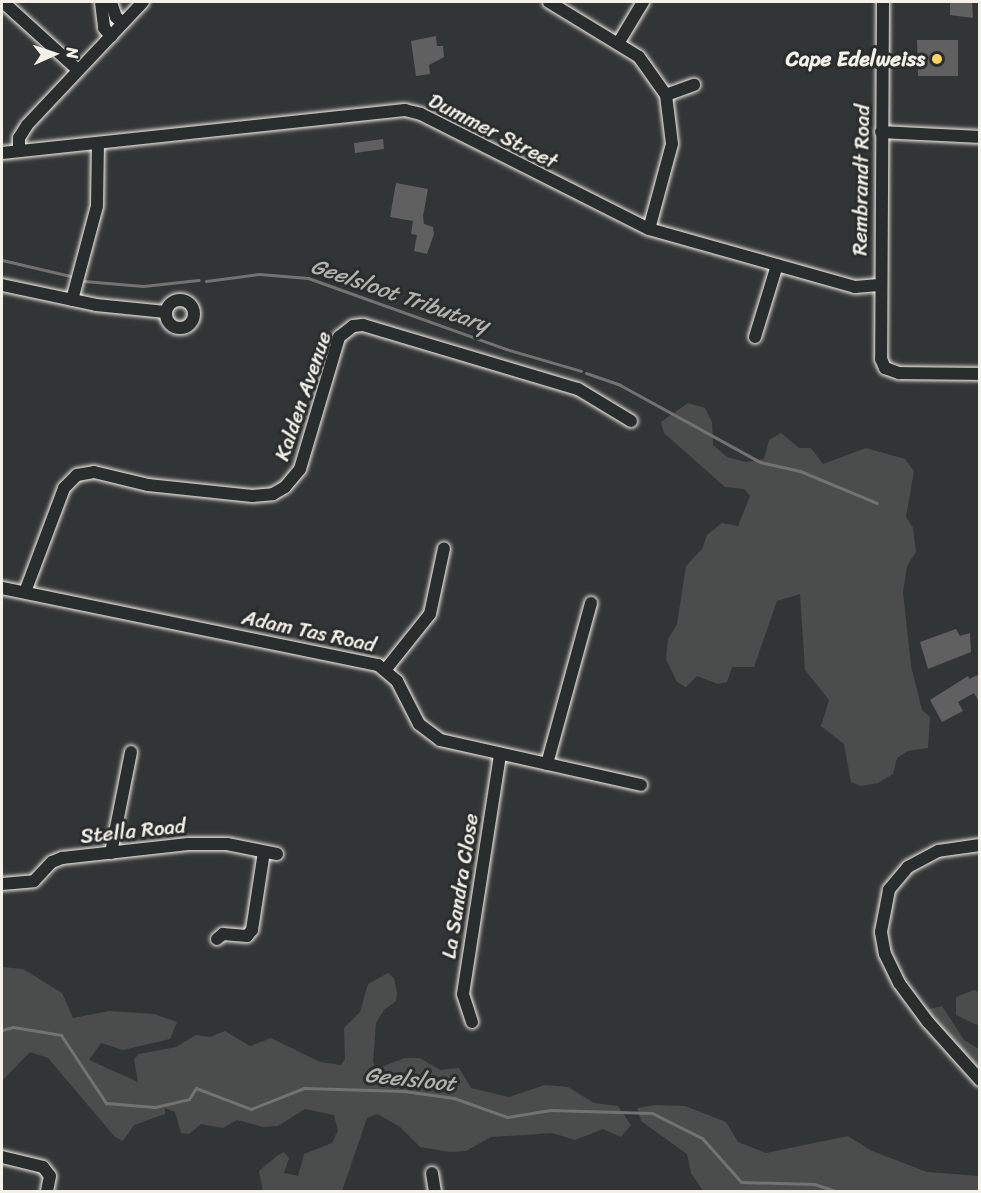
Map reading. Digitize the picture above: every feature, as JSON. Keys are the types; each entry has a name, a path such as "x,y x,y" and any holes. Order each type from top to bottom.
{"street":[{"path":"3,2 78,70"},
{"path":"101,2 105,28 111,36"},
{"path":"111,2 116,17 123,23"},
{"path":"19,152 19,138 27,125 143,2"},
{"path":"549,2 619,42 647,65 666,95 671,114 672,144 649,229"},
{"path":"619,42 643,2"},
{"name":"Rembrandt Road","path":"883,2 879,285 881,359 885,368 899,373 980,374"},
{"path":"666,95 694,85"},
{"name":"Dummer Street","path":"2,153 405,110 421,114 649,229 855,287 879,285"},
{"path":"881,132 980,137"},
{"path":"72,300 97,206 98,143"},
{"path":"754,337 777,265"},
{"path":"2,285 72,300 166,312"},
{"name":"Kalden Avenue","path":"25,592 64,488 77,475 94,472 147,485 252,496 273,494 285,487 303,461 339,337 353,326 363,325 578,389 617,410 631,421"},
{"path":"614,424 617,410"},
{"path":"386,669 430,614 444,548"},
{"name":"Adam Tas Road","path":"2,588 386,669 397,681 413,716 432,735 448,743 641,785"},
{"path":"547,764 591,603"},
{"path":"111,853 131,752"},
{"name":"La Sandra Close","path":"472,1022 462,994 500,754"},
{"name":"Stella Road","path":"2,884 34,881 52,862 62,858 203,843 270,853 252,930 247,936 224,934 217,939"},
{"path":"980,845 938,851 908,867 889,890 881,932 885,954 899,982 927,1022 980,1080"},
{"path":"2,1157 43,1167 50,1176 47,1191"},
{"path":"432,1173 435,1191"}],"shaded area":[{"path":"688,403 705,408 712,422 713,445 727,457 746,462 764,459 769,440 781,433 799,448 811,448 823,464 866,448 905,459 914,471 906,517 913,528 916,552 907,566 903,592 911,666 922,710 930,717 928,748 908,751 897,758 893,774 878,783 861,786 851,782 844,744 821,726 829,700 805,670 800,594 777,601 754,667 732,667 727,682 718,684 697,676 686,687 677,682 666,659 668,639 677,624 686,566 702,549 707,535 722,523 738,526 750,496 744,489 725,487 664,433 661,422"},
{"path":"2,967 23,969 62,993 73,1018 109,1011 154,1014 177,1022 170,1039 123,1050 101,1043 89,1060 138,1082 134,1059 139,1054 176,1047 196,1035 210,1037 225,1031 250,1046 271,1038 320,1062 341,1065 345,1059 344,1028 360,1012 368,984 388,973 394,978 396,1001 384,1010 376,1023 373,1062 376,1069 405,1058 420,1058 440,1070 459,1068 471,1088 509,1097 545,1085 568,1087 594,1103 618,1106 631,1125 621,1137 603,1129 575,1140 552,1133 491,1137 466,1151 450,1152 420,1147 399,1126 377,1114 367,1118 342,1191 263,1191 259,1171 277,1156 284,1152 289,1158 284,1173 298,1176 304,1154 332,1143 338,1130 334,1115 305,1109 278,1126 263,1127 237,1120 223,1128 201,1124 189,1134 181,1133 175,1112 165,1108 165,1114 134,1125 123,1141 115,1137 48,1058 30,1052 2,1081"},
{"path":"974,990 979,992 979,1026 956,1015 956,997"},
{"path":"942,1006 964,1040 979,1049 979,1076 925,1010"},
{"path":"656,1105 685,1106 726,1122 738,1142 766,1153 848,1136 872,1151 927,1172 979,1176 979,1191 703,1191 691,1173 687,1154 641,1121 637,1108"}],"building":[{"path":"950,2 972,2 973,18 950,15"},
{"path":"436,36 437,46 443,46 444,57 429,65 430,74 416,76 411,41"},
{"path":"917,40 958,40 958,76 918,76"},
{"path":"383,139 384,149 355,153 354,143"},
{"path":"396,183 428,189 423,216 424,224 433,227 434,234 427,254 414,251 417,235 411,234 413,221 390,217"},
{"path":"956,629 960,636 970,633 971,652 928,669 920,642"},
{"path":"980,674 980,704 974,693 958,702 963,711 942,722 930,700 968,676 969,679"}],"waterway":[{"name":"Geelsloot Tributary","path":"2,260 70,276"},
{"name":"Geelsloot Tributary","path":"206,281 259,274 308,278 506,349 581,371"},
{"name":"Geelsloot Tributary","path":"84,281 143,286 199,280"},
{"name":"Geelsloot Tributary","path":"586,373 620,385 760,462 800,471 877,503"},
{"name":"Geelsloot","path":"2,1030 13,1027 61,1035 106,1103 155,1107 189,1099 196,1088 251,1109 304,1088 404,1091 454,1098 507,1117 550,1110 652,1113 702,1138 741,1182 814,1184 838,1192"}],"place":[{"name":"Cape Edelweiss","path":"937,59"}]}
